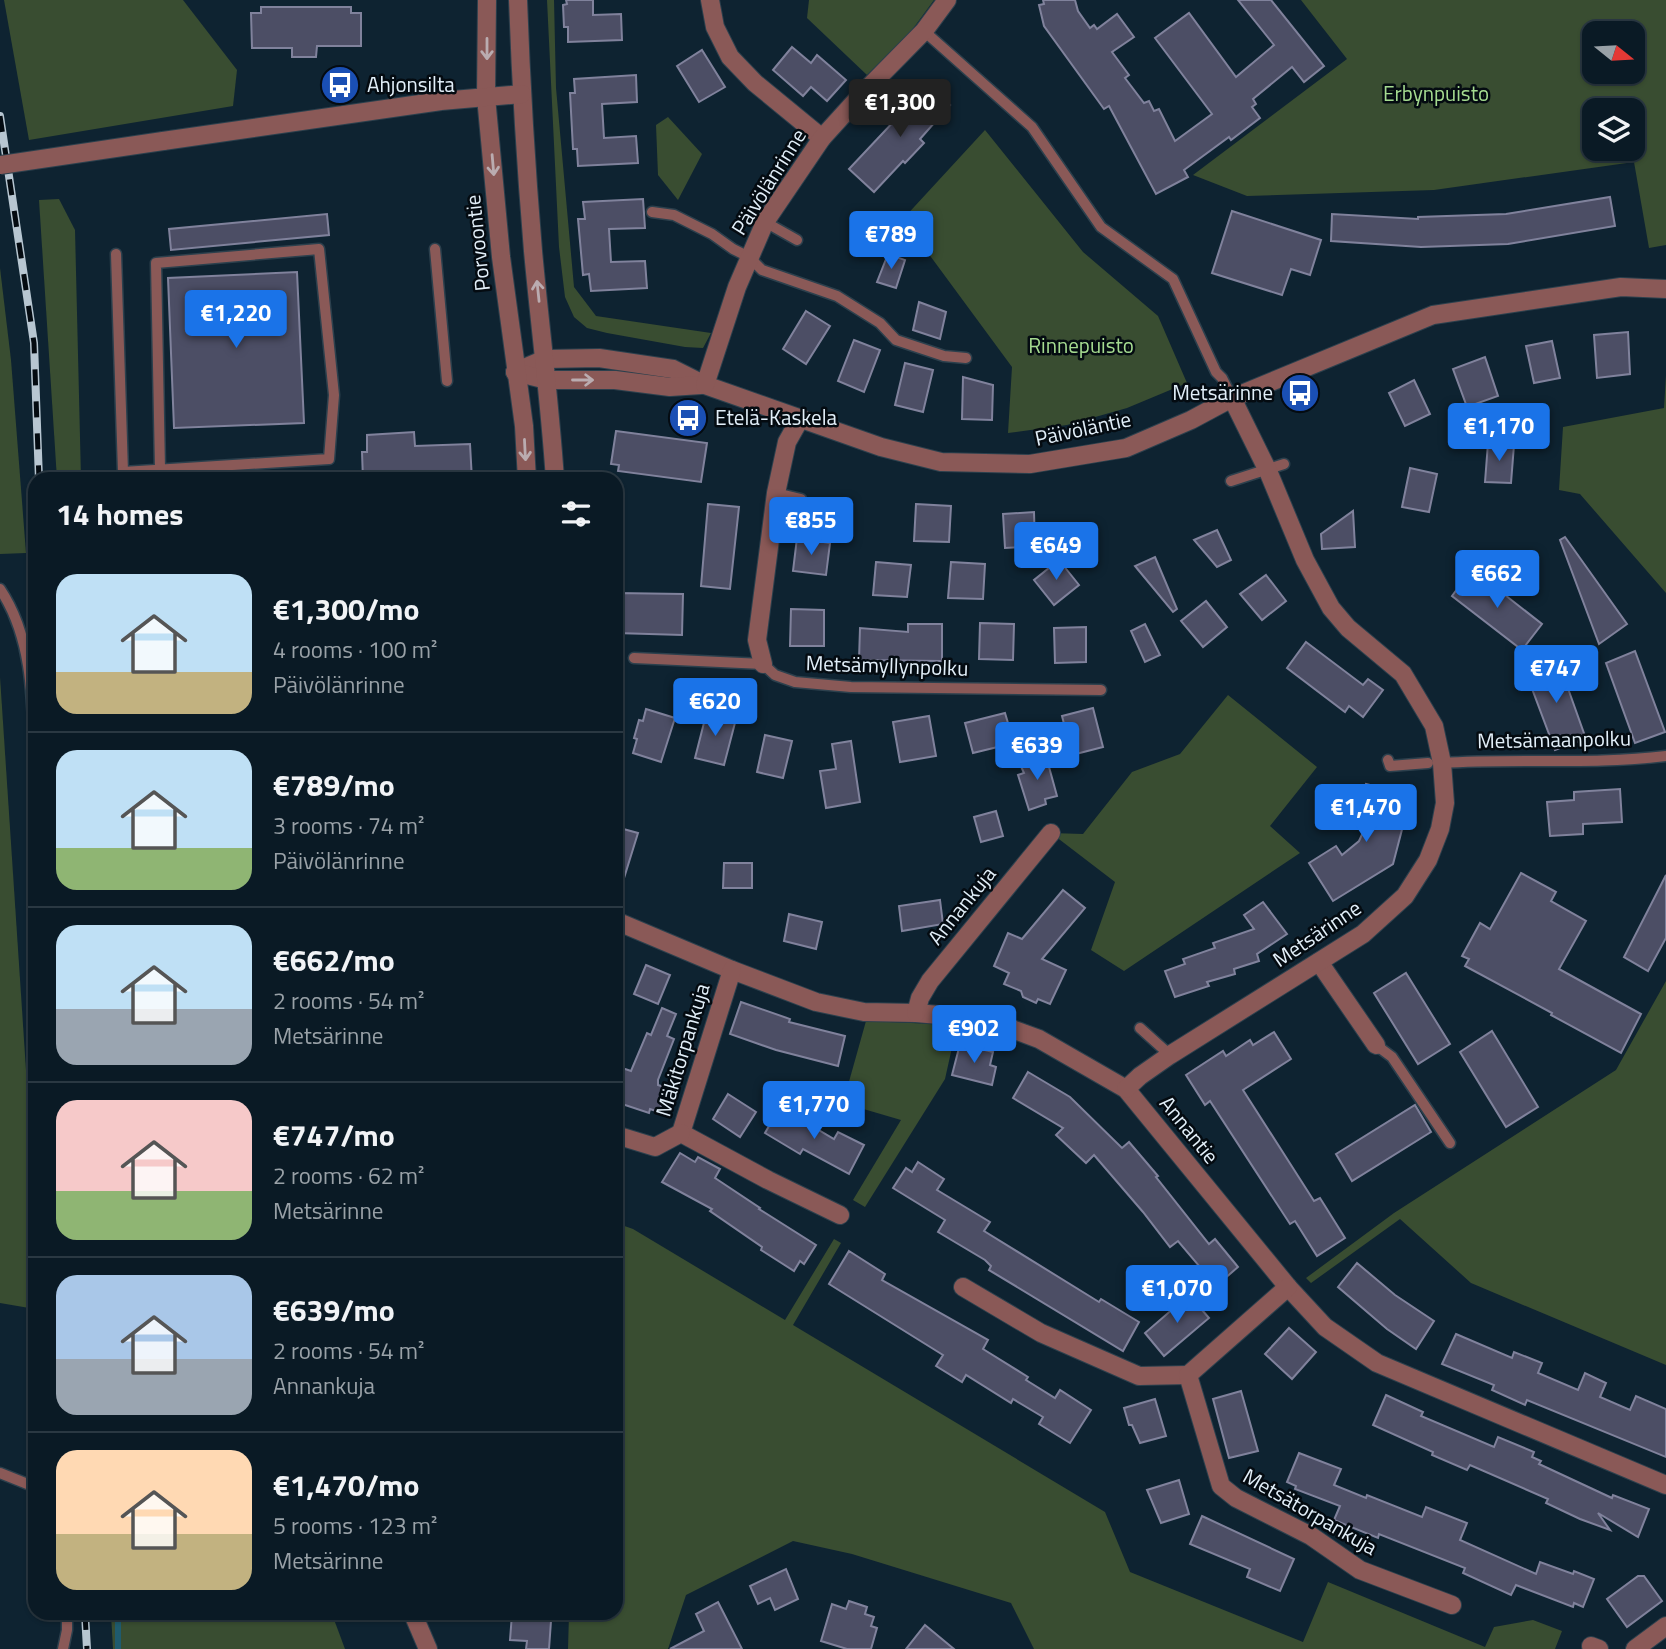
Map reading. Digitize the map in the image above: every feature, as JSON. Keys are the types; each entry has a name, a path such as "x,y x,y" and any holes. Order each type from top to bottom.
{"street":[{"name":"Porvoontie","path":"487,0 486,97 501,257 524,426 527,472"},
{"path":"518,0 533,253 554,472"},
{"path":"710,0 715,27 730,57 755,83 822,138"},
{"name":"Päivölänrinne","path":"705,385 749,257 765,222 822,138 925,32 947,0"},
{"path":"0,165 428,103 522,94"},
{"name":"Päivöläntie","path":"515,372 545,359 599,358 673,369 705,385 880,447 941,462 1030,464 1126,447 1191,420 1232,398 1433,315 1621,287 1666,289"},
{"name":"Päivöläntie","path":"515,372 547,380 615,380 670,387 705,385"},
{"name":"Metsärinne","path":"1126,1089 1170,1055 1363,934 1405,896 1428,860 1440,829 1445,803 1435,763 1434,726 1403,674 1348,628 1331,608 1305,561 1276,468 1232,398"},
{"path":"762,664 757,640 776,493 787,442 800,419"},
{"name":"Annankuja","path":"916,1013 920,998 930,981 1051,833"},
{"name":"Annantie","path":"623,924 816,1002 864,1012 985,1019 1040,1039 1126,1089 1288,1287 1325,1327 1377,1363 1666,1485"},
{"path":"1320,962 1376,1045"},
{"name":"Mäkitorpankuja","path":"732,970 681,1133 840,1215"},
{"path":"623,1137 655,1147 681,1133"},
{"path":"963,1287 1041,1333 1139,1376 1188,1375 1288,1287"},
{"name":"Metsätorpankuja","path":"1188,1375 1221,1486 1236,1498 1311,1536 1360,1570 1452,1605"},
{"path":"415,1620 423,1647"},
{"path":"1635,1649 1666,1626"}],"lane":[{"path":"925,32 1032,127 1101,227 1173,279 1216,372 1232,398"},
{"path":"652,212 674,215 712,234 749,257 762,270 837,296 880,323 896,340 944,356 965,358"},
{"path":"765,222 797,240"},
{"path":"144,472 329,459 334,395 319,249 156,263 160,469"},
{"path":"435,249 447,381"},
{"path":"116,254 123,472"},
{"path":"1231,481 1251,473 1276,468"},
{"path":"776,493 801,499"},
{"path":"0,589 11,605 28,663"},
{"name":"Metsämyllynpolku","path":"634,658 762,664 775,675 795,682 851,687 1101,690"},
{"name":"Metsämaanpolku","path":"1388,760 1391,766 1483,760 1599,760 1666,756"},
{"path":"1140,1028 1170,1055"},
{"path":"1376,1045 1392,1057 1450,1143"},
{"path":"0,1473 28,1484"},
{"path":"63,1649 67,1620"}],"green space":[{"path":"4,0 183,0 237,70 233,106 29,140"},
{"path":"547,0 554,0 556,88 574,287 596,316 711,333 703,348 587,328 574,317 565,297 559,247"},
{"path":"809,0 934,0 909,34 867,75 807,18"},
{"name":"Erbynpuisto","path":"1301,0 1666,0 1666,245 1649,248 1634,162 1434,190 1247,196 1193,175 1347,59"},
{"path":"668,117 702,154 678,200 658,175 656,125"},
{"name":"Rinnepuisto","path":"985,130 1083,252 1158,316 1187,383 1127,408 1067,425 1008,433 1012,367 903,219"},
{"path":"59,199 75,230 81,472 57,472 39,200"},
{"path":"0,268 11,360 26,553 0,554"},
{"path":"1666,375 1666,593 1580,494 1559,490 1563,427 1664,408"},
{"path":"0,677 28,1100 28,1308 0,1303"},
{"path":"1228,695 1317,767 1270,826 1300,853 1124,971 1091,950 1115,882 1051,833 1083,834 1132,772 1180,754"},
{"path":"1666,981 1666,1365 1471,1283 1400,1219 1311,1283 1306,1278 1394,1213 1616,1070"},
{"path":"866,1021 957,1025 945,1079 865,1207 853,1200 901,1120 843,1103"},
{"path":"623,1225 785,1320 834,1239 841,1243 793,1325 1105,1512 1130,1572 1303,1642 1328,1582 1485,1647 1494,1627 1533,1620 1562,1631 1555,1649 1034,1649 1011,1603 852,1554 793,1541 686,1595 668,1649 568,1649 569,1620 623,1620"},
{"path":"111,1620 334,1620 345,1649 113,1649"}],"building":[{"path":"566,0 593,0 593,15 621,14 622,40 568,42 568,27 564,27 563,5 567,4"},
{"path":"1043,0 1075,0 1078,11 1090,28 1094,25 1097,29 1117,14 1134,37 1112,52 1129,75 1125,78 1144,103 1149,101 1154,111 1159,109 1175,141 1212,114 1155,38 1189,13 1236,77 1274,45 1238,0 1271,0 1324,66 1304,82 1292,67 1253,99 1256,104 1252,107 1260,118 1184,170 1188,177 1156,194 1109,106 1104,109 1044,26 1039,5 1044,4"},
{"path":"261,7 351,7 351,13 361,13 361,46 317,46 316,57 292,57 292,48 252,48 251,13 261,13"},
{"path":"792,47 811,63 817,55 846,80 827,101 811,87 803,96 773,70"},
{"path":"702,50 725,87 699,102 677,66"},
{"path":"636,75 637,102 602,104 604,138 636,136 638,163 578,166 577,149 573,149 570,93 575,93 574,79"},
{"path":"929,84 950,105 920,139 924,143 874,192 849,169"},
{"path":"1610,197 1615,226 1508,244 1421,247 1331,241 1332,214 1418,219 1506,214"},
{"path":"643,199 645,228 609,229 611,262 645,261 647,288 591,291 589,274 583,275 578,219 585,219 583,202"},
{"path":"1232,211 1321,240 1310,275 1291,269 1282,295 1212,273"},
{"path":"327,214 329,235 171,250 169,229"},
{"path":"888,254 905,260 896,288 877,282"},
{"path":"297,272 304,423 174,428 168,278"},
{"path":"919,302 946,312 940,339 913,330"},
{"path":"806,311 830,326 806,364 783,349"},
{"path":"1628,332 1630,374 1597,378 1594,335"},
{"path":"854,340 880,350 864,392 838,381"},
{"path":"1552,341 1560,378 1534,383 1526,346"},
{"path":"1485,357 1498,396 1467,407 1453,369"},
{"path":"905,363 933,370 923,412 895,405"},
{"path":"963,377 993,385 992,420 962,419"},
{"path":"1414,380 1430,414 1405,426 1389,393"},
{"path":"616,431 707,443 701,482 618,471 619,465 611,464"},
{"path":"414,432 415,446 470,444 472,472 363,472 362,452 367,452 367,435"},
{"path":"1488,443 1514,445 1511,483 1485,482"},
{"path":"1410,468 1437,474 1429,512 1402,507"},
{"path":"708,504 739,507 730,589 701,586"},
{"path":"916,504 951,506 949,542 914,541"},
{"path":"1353,511 1355,547 1322,549 1321,534"},
{"path":"1034,512 1035,546 1005,548 1003,514"},
{"path":"1217,530 1231,560 1217,567 1194,540"},
{"path":"1565,537 1627,624 1599,644 1560,540"},
{"path":"797,538 830,543 826,575 793,571"},
{"path":"1155,557 1177,609 1173,612 1135,566"},
{"path":"1059,560 1079,585 1054,605 1034,580"},
{"path":"876,562 911,565 907,597 873,595"},
{"path":"951,562 985,564 983,599 948,598"},
{"path":"1472,569 1542,624 1522,650 1452,596"},
{"path":"1266,575 1286,601 1262,620 1240,594"},
{"path":"623,593 683,594 682,635 623,633"},
{"path":"1206,601 1227,627 1203,647 1181,621"},
{"path":"791,609 824,610 824,646 790,646"},
{"path":"980,623 1014,624 1013,660 979,659"},
{"path":"908,624 942,624 942,661 859,660 860,628 908,632"},
{"path":"1145,624 1160,655 1145,662 1131,631"},
{"path":"1086,627 1086,662 1055,663 1054,628"},
{"path":"1306,642 1363,685 1368,679 1383,690 1363,717 1349,706 1345,712 1287,668"},
{"path":"1635,651 1665,732 1635,743 1606,663"},
{"path":"1557,658 1562,671 1549,681 1551,686 1565,680 1586,739 1555,750 1525,670"},
{"path":"1093,708 1103,747 1072,755 1062,716"},
{"path":"646,709 675,718 661,762 633,753 639,720 643,721"},
{"path":"707,711 736,719 724,765 695,758"},
{"path":"1005,713 1014,743 973,753 965,723"},
{"path":"929,716 936,756 900,762 893,722"},
{"path":"765,735 792,741 783,778 757,772"},
{"path":"851,741 860,802 826,808 820,771 836,769 832,744"},
{"path":"1046,756 1057,796 1045,799 1046,804 1029,810 1018,775 1024,773 1020,764"},
{"path":"1366,784 1411,795 1393,864 1333,901 1309,863 1336,846 1342,855 1359,841 1365,828 1378,820 1359,814"},
{"path":"1620,789 1622,822 1583,824 1583,834 1550,836 1547,802 1574,800 1574,792"},
{"path":"996,811 1003,836 981,842 974,817"},
{"path":"623,829 638,833 623,881"},
{"path":"724,863 752,863 752,888 723,888"},
{"path":"1521,873 1556,892 1551,901 1586,921 1559,969 1641,1014 1621,1053 1465,966 1469,959 1462,956 1480,923 1490,929"},
{"path":"1666,875 1666,938 1648,971 1624,957"},
{"path":"1063,890 1085,908 1042,959 1066,970 1050,1004 1038,999 1036,1003 1023,997 1021,991 1004,984 1009,973 994,966 1008,933 1022,939"},
{"path":"940,900 943,924 902,931 899,906"},
{"path":"1263,902 1287,934 1257,954 1259,961 1234,969 1235,974 1207,982 1209,986 1175,997 1165,971 1185,964 1183,959 1215,948 1213,943 1254,929 1244,915"},
{"path":"789,914 822,922 816,949 784,941"},
{"path":"646,965 670,975 658,1004 634,994"},
{"path":"1406,973 1450,1044 1418,1064 1374,993"},
{"path":"741,1002 790,1019 789,1022 845,1036 838,1066 776,1050 730,1034"},
{"path":"662,1008 676,1014 667,1036 674,1039 658,1080 658,1085 667,1088 659,1112 650,1109 649,1113 623,1104 623,1068 631,1071 647,1033 651,1035"},
{"path":"1492,1031 1538,1107 1506,1127 1460,1052"},
{"path":"1274,1032 1291,1059 1243,1090 1314,1201 1320,1198 1345,1238 1317,1256 1295,1221 1290,1224 1210,1101 1205,1105 1186,1075 1223,1051 1226,1056 1250,1040 1253,1045"},
{"path":"960,1044 993,1052 990,1065 996,1067 992,1085 952,1075"},
{"path":"1028,1072 1070,1097 1122,1148 1129,1142 1209,1244 1215,1239 1238,1267 1216,1286 1178,1241 1170,1247 1094,1155 1086,1163 1056,1135 1063,1128 1013,1098"},
{"path":"728,1094 756,1112 740,1137 713,1119"},
{"path":"1415,1105 1431,1132 1352,1181 1336,1154"},
{"path":"780,1107 834,1139 838,1132 864,1145 849,1174 803,1149 800,1154 765,1133"},
{"path":"680,1153 695,1162 698,1157 720,1169 715,1178 816,1245 804,1264 800,1261 794,1271 761,1250 762,1247 710,1211 712,1209 662,1182"},
{"path":"918,1162 944,1179 937,1190 990,1222 984,1231 1099,1302 1101,1299 1139,1322 1123,1351 989,1270 991,1266 985,1260 938,1232 945,1220 893,1188 906,1168 912,1172"},
{"path":"849,1251 885,1274 882,1280 988,1340 983,1349 1028,1377 1026,1380 1055,1398 1060,1390 1091,1410 1070,1443 1039,1424 1043,1417 1013,1399 1011,1403 966,1375 962,1382 936,1366 943,1355 829,1284"},
{"path":"1357,1263 1395,1295 1434,1321 1416,1349 1387,1329 1338,1287"},
{"path":"1189,1295 1209,1318 1164,1356 1145,1333"},
{"path":"1289,1328 1316,1352 1292,1379 1265,1354"},
{"path":"1456,1334 1512,1358 1514,1352 1542,1363 1538,1373 1578,1390 1585,1373 1606,1383 1600,1397 1630,1410 1636,1396 1666,1409 1666,1457 1527,1400 1525,1405 1492,1390 1494,1385 1442,1364"},
{"path":"1241,1391 1258,1451 1229,1458 1213,1399"},
{"path":"1386,1395 1423,1412 1421,1416 1494,1447 1498,1437 1534,1452 1532,1457 1541,1461 1539,1464 1612,1498 1613,1495 1649,1509 1638,1537 1598,1513 1610,1530 1580,1519 1546,1503 1548,1499 1470,1465 1467,1470 1432,1455 1433,1452 1373,1425"},
{"path":"1155,1399 1166,1436 1140,1443 1132,1425 1129,1425 1124,1408"},
{"path":"1299,1453 1341,1469 1334,1485 1422,1517 1426,1507 1467,1523 1460,1540 1536,1574 1540,1562 1594,1579 1583,1607 1574,1603 1573,1607 1516,1585 1511,1595 1463,1573 1465,1568 1379,1534 1378,1538 1334,1520 1340,1506 1295,1489 1296,1486 1287,1482"},
{"path":"1179,1480 1189,1514 1161,1523 1147,1490"},
{"path":"1202,1516 1294,1559 1280,1591 1247,1577 1250,1569 1190,1544"},
{"path":"786,1569 798,1599 775,1610 770,1598 758,1604 750,1586"},
{"path":"1638,1576 1644,1576 1662,1601 1627,1627 1607,1599"},
{"path":"849,1601 867,1607 865,1614 874,1617 871,1626 877,1628 871,1649 847,1649 821,1641 832,1604 846,1609"},
{"path":"718,1602 742,1649 670,1649 704,1631 696,1614"},
{"path":"512,1620 551,1621 549,1649 526,1649 527,1641 510,1640"},
{"path":"925,1625 954,1649 906,1649"}],"waterway":[{"path":"118,1620 118,1649"}],"railway":[{"path":"0,116 34,343 39,472"},
{"path":"85,1620 87,1649"}],"place":[{"name":"Ahjonsilta","path":"340,85"},
{"name":"Metsärinne","path":"1300,393"},
{"name":"Etelä-Kaskela","path":"688,418"}]}
